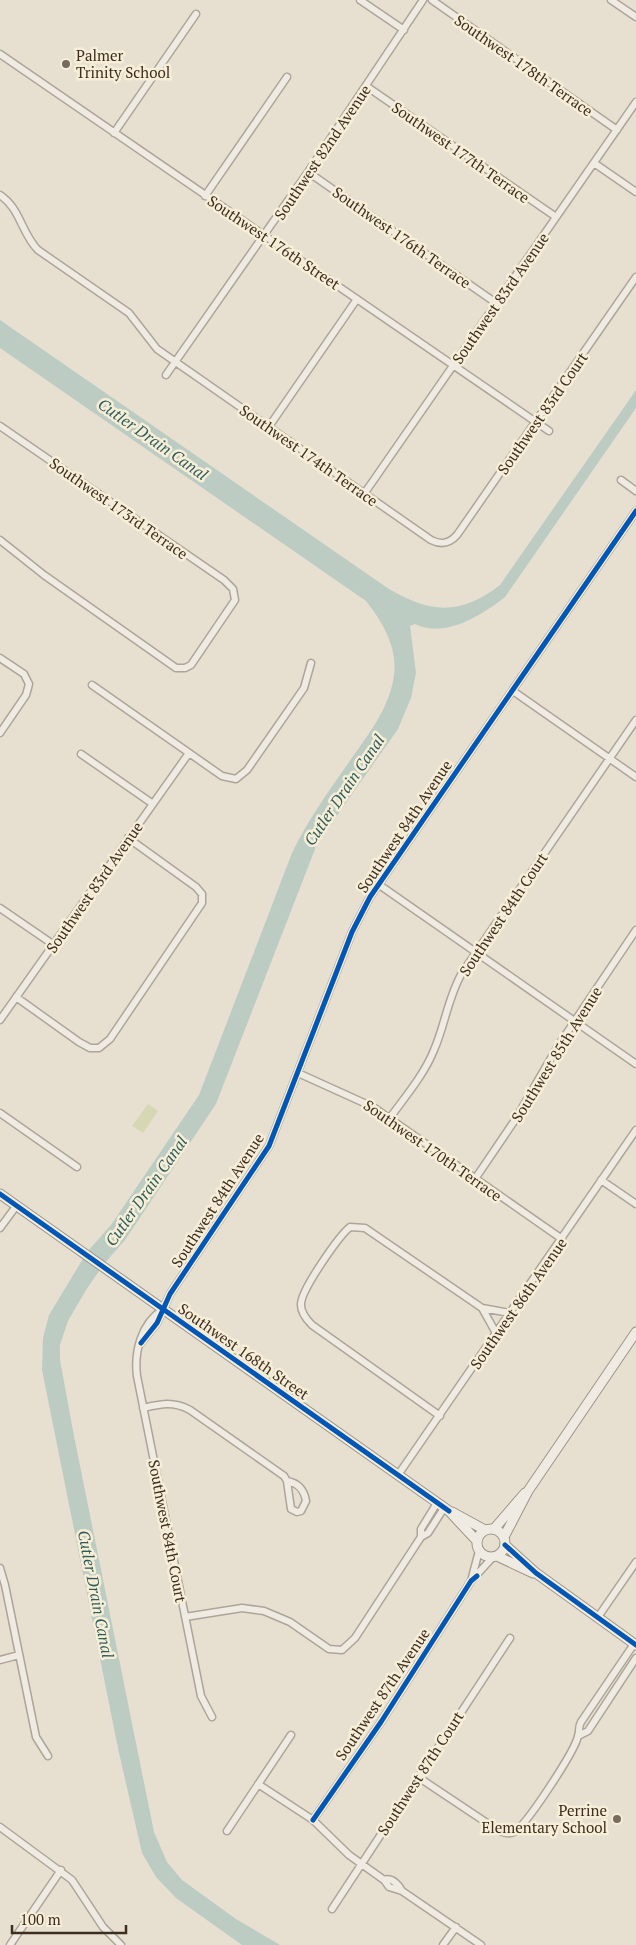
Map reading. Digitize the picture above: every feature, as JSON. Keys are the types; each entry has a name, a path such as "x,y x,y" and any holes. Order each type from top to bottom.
{"street":[{"path":"360,0 404,30"},
{"name":"Southwest 82nd Avenue","path":"166,375 308,172 423,0"},
{"name":"Southwest 178th Terrace","path":"432,0 617,130"},
{"path":"611,0 636,17"},
{"path":"114,133 196,14"},
{"name":"Southwest 176th Street","path":"0,54 548,431"},
{"path":"205,196 287,77"},
{"name":"Southwest 177th Terrace","path":"366,86 556,217"},
{"name":"Southwest 83rd Avenue","path":"364,494 636,102"},
{"path":"594,162 636,192"},
{"name":"Southwest 176th Terrace","path":"308,172 496,303"},
{"name":"Southwest 174th Terrace","path":"0,195 16,210 29,240 38,250 129,313 151,345 430,540 444,543"},
{"name":"Southwest 83rd Court","path":"444,543 457,536 636,277"},
{"path":"268,428 357,299"},
{"name":"Southwest 173rd Terrace","path":"0,426 224,580 234,593 235,600 191,665 181,668 163,660 44,575 0,540"},
{"path":"621,480 636,491"},
{"name":"Southwest 84th Avenue","path":"163,1309 170,1294 265,1155 359,917 378,884 636,511"},
{"path":"0,658 24,674 29,684 26,695 0,734"},
{"path":"92,685 222,776 236,778 248,770 304,688 311,663"},
{"path":"512,691 636,777"},
{"name":"Southwest 84th Court","path":"390,1118 432,1056 455,987 476,952 636,720"},
{"name":"Southwest 83rd Avenue","path":"0,1020 188,753"},
{"path":"81,754 153,804"},
{"path":"16,997 79,1042 94,1048 103,1046 110,1039 198,913 203,899 196,887 128,838"},
{"path":"378,884 636,1064"},
{"path":"0,908 54,945"},
{"name":"Southwest 85th Avenue","path":"475,1179 515,1120 550,1058 636,930"},
{"name":"Southwest 170th Terrace","path":"298,1073 363,1101 562,1239"},
{"path":"0,1113 77,1167"},
{"name":"Southwest 86th Avenue","path":"398,1475 636,1130"},
{"path":"602,1180 636,1204"},
{"name":"Southwest 168th Street","path":"0,1194 444,1507 489,1530 505,1541"},
{"path":"0,1228 17,1205"},
{"path":"440,1416 312,1325 302,1312 300,1306 303,1292 346,1230 354,1226 365,1228 383,1239 482,1308 510,1313"},
{"path":"482,1308 496,1333"},
{"name":"Southwest 84th Court","path":"163,1309 157,1323 141,1343 136,1367 201,1696 212,1717"},
{"path":"495,1556 505,1541 528,1492 636,1332"},
{"path":"143,1408 173,1403 190,1410 276,1470 287,1481 290,1505 293,1511 301,1511 306,1501 302,1489 295,1482 287,1481"},
{"path":"528,1492 521,1496 489,1530 478,1546 485,1556 495,1556 536,1573"},
{"path":"185,1617 242,1608 264,1611 290,1622 329,1649 342,1650 355,1638 421,1537 421,1529 444,1507"},
{"name":"Southwest 168th Street","path":"444,1507 478,1546"},
{"path":"418,1777 496,1829 511,1833 525,1822 578,1736 578,1727 635,1644 536,1573 505,1541"},
{"name":"Southwest 87th Avenue","path":"471,1581 478,1546"},
{"name":"Southwest 87th Avenue","path":"313,1820 381,1722 471,1581 495,1556"},
{"path":"598,1617 636,1562"},
{"path":"0,1568 36,1737 48,1756"},
{"name":"Southwest 87th Court","path":"332,1910 510,1638"},
{"path":"0,1660 19,1656"},
{"path":"578,1736 588,1731 636,1658"},
{"path":"227,1831 291,1735"},
{"path":"258,1784 313,1820 340,1847 384,1880 389,1887 402,1892 480,1945"},
{"path":"0,1827 61,1870 77,1885 104,1927 120,1945"},
{"path":"10,1945 61,1870"},
{"path":"443,1945 456,1927"}],"green space":[{"path":"148,1104 158,1111 143,1133 132,1126"}],"water":[{"name":"Cutler Drain Canal","path":"0,320 389,589 419,603 433,607 446,608 472,602 500,585 636,390 636,408 505,597 485,611 451,627 438,629 415,624 410,626 416,673 411,698 398,729 317,844 216,1104 125,1240 104,1264 86,1290 68,1321 60,1345 60,1360 74,1436 154,1832 167,1862 182,1880 236,1919 280,1945 242,1945 176,1898 156,1877 142,1853 119,1753 42,1370 43,1338 49,1315 87,1252 111,1225 199,1095 292,853 319,806 383,710 392,687 395,665 394,655 388,635 366,601 0,348"}],"cycle path":[{"path":"141,1343 157,1323 170,1294 269,1146 352,932 370,897 636,511"},
{"path":"0,1194 449,1511"},
{"path":"505,1545 536,1573 636,1645"},
{"path":"313,1820 381,1722 471,1581 477,1576"}],"place":[{"name":"Palmer Trinity School","path":"66,64"},
{"name":"Perrine Elementary School","path":"617,1819"}]}
